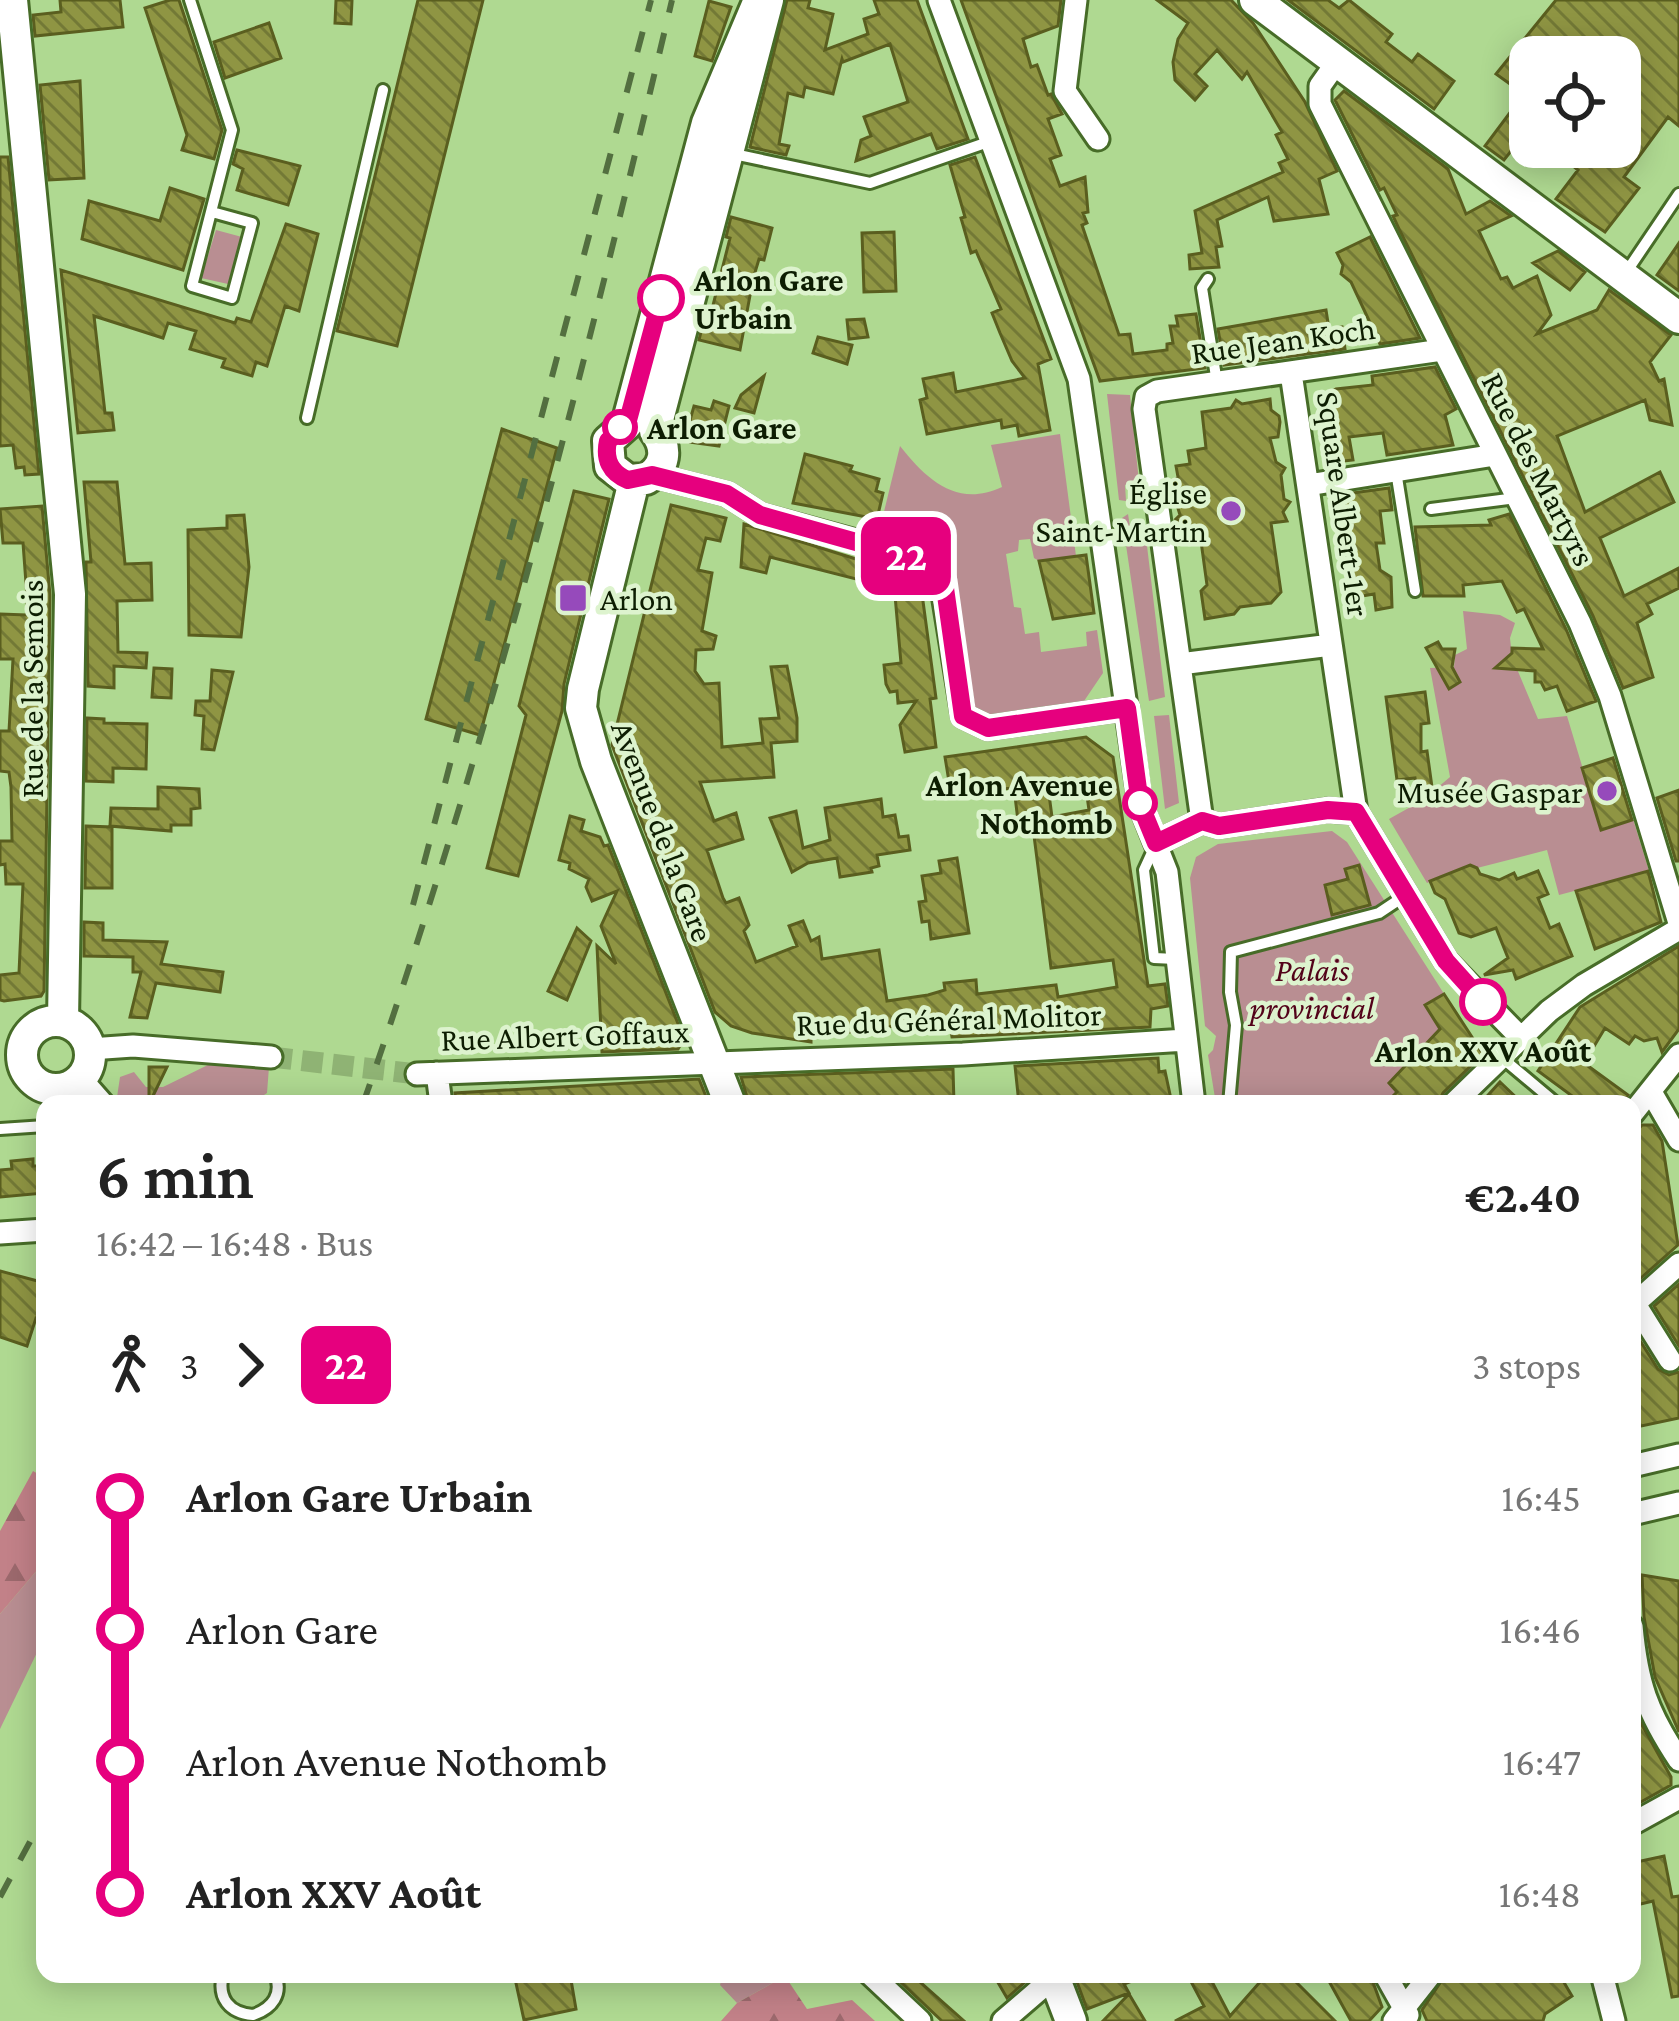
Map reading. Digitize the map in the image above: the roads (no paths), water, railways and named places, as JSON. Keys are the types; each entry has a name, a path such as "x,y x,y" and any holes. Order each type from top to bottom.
{"main road":[{"name":"Rue de la Semois","path":"12,0 70,594 63,1022"},
{"name":"Avenue de la Gare","path":"727,1095 596,761 580,708 643,478 664,454 655,430 763,0"},
{"name":"Avenue de la Gare","path":"643,478 615,473 606,449 613,433 630,416 706,123 763,0"},
{"path":"1255,0 1679,318"},
{"path":"63,1022 80,1031 85,1064 63,1089 53,1090 14,1075 22,1064 12,1042 40,1024 63,1022"},
{"path":"1057,1983 1071,2021"}],"street":[{"path":"939,0 1079,380 1140,804 1167,872 1193,1095"},
{"path":"1076,0 1065,92 1098,139"},
{"name":"Rue des Martyrs","path":"1337,62 1320,86 1320,104 1580,623 1610,696 1679,926"},
{"name":"Rue Jean Koch","path":"1180,664 1144,409 1147,397 1157,391 1442,350"},
{"name":"Square Albert-1er","path":"1291,373 1356,812 1446,961 1521,1038"},
{"path":"1308,485 1495,455"},
{"path":"643,478 727,494 760,515 878,547 939,570 963,716 975,725 988,728 1127,708"},
{"name":"Square Albert-1er","path":"1180,664 1331,645"},
{"path":"1180,664 1202,821"},
{"path":"1156,843 1202,821 1219,826 1328,810 1356,812"},
{"path":"1462,1095 1584,985 1679,926"},
{"name":"Rue du Général Molitor","path":"715,1061 963,1054 1186,1040"},
{"path":"99,1095 85,1064 133,1046 271,1057"},
{"name":"Rue Albert Goffaux","path":"437,1095 427,1074 715,1061"},
{"path":"1641,1103 1675,1069"},
{"path":"1651,1091 1679,1140"},
{"path":"0,1233 36,1231"},
{"path":"1641,1298 1679,1264"},
{"path":"1641,1317 1670,1360"},
{"path":"1641,1464 1679,1455"},
{"path":"1641,1514 1676,1508"},
{"path":"1641,1692 1654,1723 1679,1760"},
{"path":"1641,1819 1679,1798"},
{"path":"880,1983 920,2021"},
{"path":"1003,2021 1045,1983"},
{"path":"1384,2021 1391,2002 1387,1983"},
{"path":"1389,1983 1403,2017"},
{"path":"1403,2017 1425,1983"},
{"path":"1604,1983 1614,2021"}],"lane":[{"path":"190,0 232,130 192,286 232,298 252,223 212,212"},
{"path":"307,418 383,90"},
{"path":"727,152 870,183 991,141"},
{"path":"1624,277 1679,194"},
{"path":"1208,279 1202,288 1217,383"},
{"path":"1396,471 1415,591"},
{"path":"1431,509 1516,498"},
{"path":"1230,1095 1236,1025 1230,992 1231,952 1379,913 1406,896"},
{"path":"1501,1057 1546,1095"},
{"path":"0,1130 36,1127"},
{"path":"221,1983 223,1999 252,2018 273,2003 277,1983"}],"tunnel":[{"path":"271,1057 417,1074"}],"railway":[{"path":"413,905 651,0"},
{"path":"366,1095 452,831 532,556 672,0"},
{"path":"0,1897 36,1831"}],"place":[{"name":"Arlon Gare Urbain","path":"661,298"},
{"name":"Arlon Gare","path":"620,427"},
{"name":"Église Saint-Martin","path":"1231,511"},
{"name":"Arlon","path":"573,598"},
{"name":"Musée Gaspar","path":"1607,791"},
{"name":"Arlon Avenue Nothomb","path":"1140,803"},
{"name":"Arlon XXV Août","path":"1483,1002"}],"park label":[{"name":"Palais provincial","path":"1312,988"}]}
